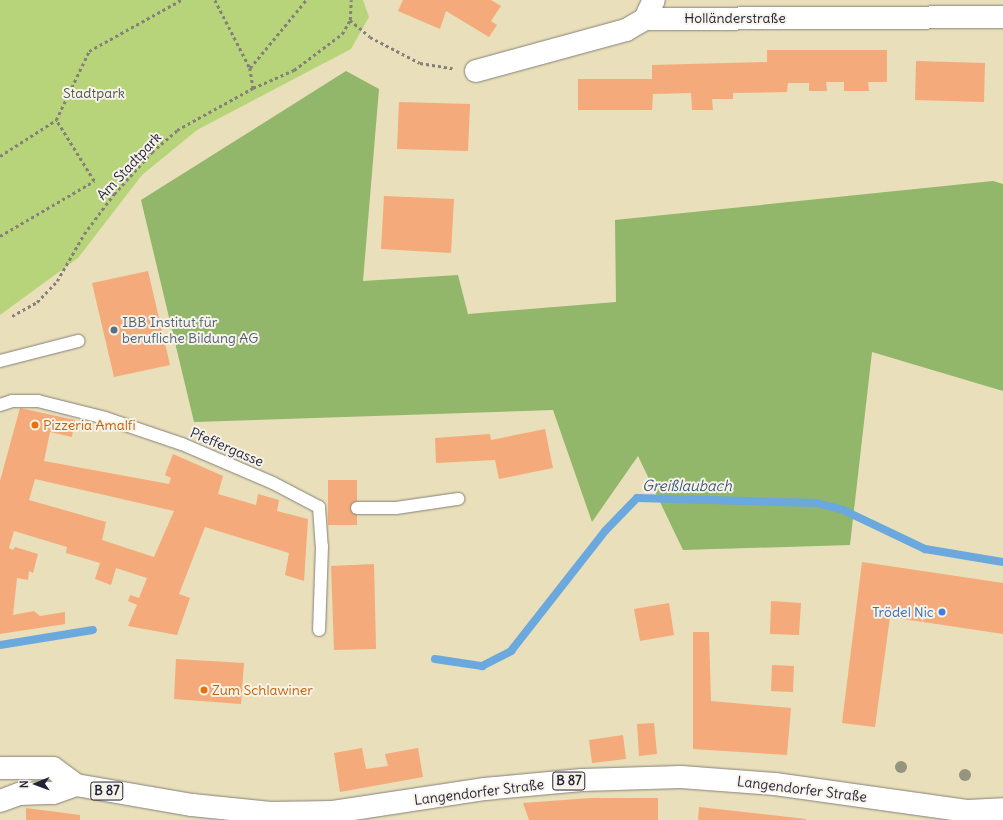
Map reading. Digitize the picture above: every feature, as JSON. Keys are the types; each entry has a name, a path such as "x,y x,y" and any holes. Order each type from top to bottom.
{"main road":[{"name":"Holländerstraße","path":"476,71 626,30 650,9 1003,17"},
{"name":"Langendorfer Straße","path":"0,768 53,768 76,785 192,805 271,813 306,814 358,809 485,789 582,780 681,777 774,784 968,811 1003,809"},
{"name":"Langendorfer Straße","path":"0,801 19,794 53,793 76,785"}],"lane":[{"path":"0,361 78,341"},
{"name":"Pfeffergasse","path":"0,405 12,401 38,401 104,418 182,444 273,483 323,508 319,630"},
{"path":"357,508 396,508 458,499"}],"path":[{"path":"0,156 56,120 89,51 181,0"},
{"path":"215,0 250,68 253,88"},
{"path":"250,68 306,0"},
{"path":"351,0 350,20 370,36 420,63 476,71"},
{"name":"Am Stadtpark","path":"12,316 37,302 57,281 84,234 114,194 152,152 177,130 253,88 294,70 342,34 350,20"},
{"path":"0,236 94,181 56,120"}],"green space":[{"name":"Stadtpark","path":"0,0 363,0 369,17 351,49 197,130 142,175 78,258 0,315"},
{"path":"346,71 379,89 363,281 458,275 468,314 616,302 615,220 993,181 1003,184 1003,391 872,352 850,545 683,550 638,456 592,522 553,410 194,422 141,200"}],"building":[{"path":"403,0 491,0 501,6 491,21 497,25 489,37 446,11 440,29 398,11"},
{"path":"767,50 887,50 887,82 868,82 869,91 844,91 844,82 826,82 827,91 809,91 809,83 788,83 787,92 733,93 733,99 712,99 713,110 692,110 691,93 653,94 652,110 578,110 578,79 652,79 652,65 767,62"},
{"path":"916,61 985,63 984,102 915,100"},
{"path":"399,102 470,104 468,151 397,149"},
{"path":"384,196 454,199 451,253 381,249"},
{"path":"148,271 170,365 114,377 92,283"},
{"path":"20,408 75,420 72,437 50,432 44,461 169,484 171,478 165,475 173,454 223,476 218,494 256,505 258,494 279,500 277,511 308,519 304,581 285,575 289,553 205,527 179,594 190,598 177,635 128,626 137,605 128,601 130,595 139,598 147,578 116,568 111,585 95,579 100,563 66,553 67,547 14,531 9,548 13,550 15,547 38,554 33,573 29,571 28,580 17,578 13,615 34,611 40,616 65,612 65,624 0,634 0,481","holes":["35,479 174,511 154,557 102,540 106,522 29,500"]},
{"path":"545,429 553,468 499,479 495,460 436,463 435,438 490,434 491,440"},
{"path":"328,480 357,480 357,525 328,525"},
{"path":"862,562 1003,583 1003,634 890,617 875,727 842,723"},
{"path":"374,564 376,649 334,650 331,566"},
{"path":"771,601 801,603 799,635 770,634"},
{"path":"669,603 674,635 640,641 634,609"},
{"path":"693,632 709,632 711,701 791,708 787,755 693,749"},
{"path":"176,659 244,663 241,704 174,699"},
{"path":"772,665 794,666 793,692 771,691"},
{"path":"654,723 657,754 639,756 637,724"},
{"path":"623,735 626,759 592,763 589,740"},
{"path":"362,748 366,769 388,766 385,754 418,748 423,777 340,792 334,753"},
{"path":"591,798 658,798 658,820 529,820 523,803"},
{"path":"699,807 806,819 806,820 698,820"},
{"path":"26,808 80,815 80,820 26,820"}],"waterway":[{"name":"Greißlaubach","path":"435,659 482,666 511,651 605,531 637,498 817,503 843,510 925,549 1003,562"},
{"name":"Greißlaubach","path":"0,645 93,630"}],"place":[{"name":"IBB Institut für berufliche Bildung AG","path":"114,330"},
{"name":"Pizzeria Amalfi","path":"35,425"},
{"name":"Trödel Nic","path":"942,612"},
{"name":"Zum Schlawiner","path":"204,690"}]}
